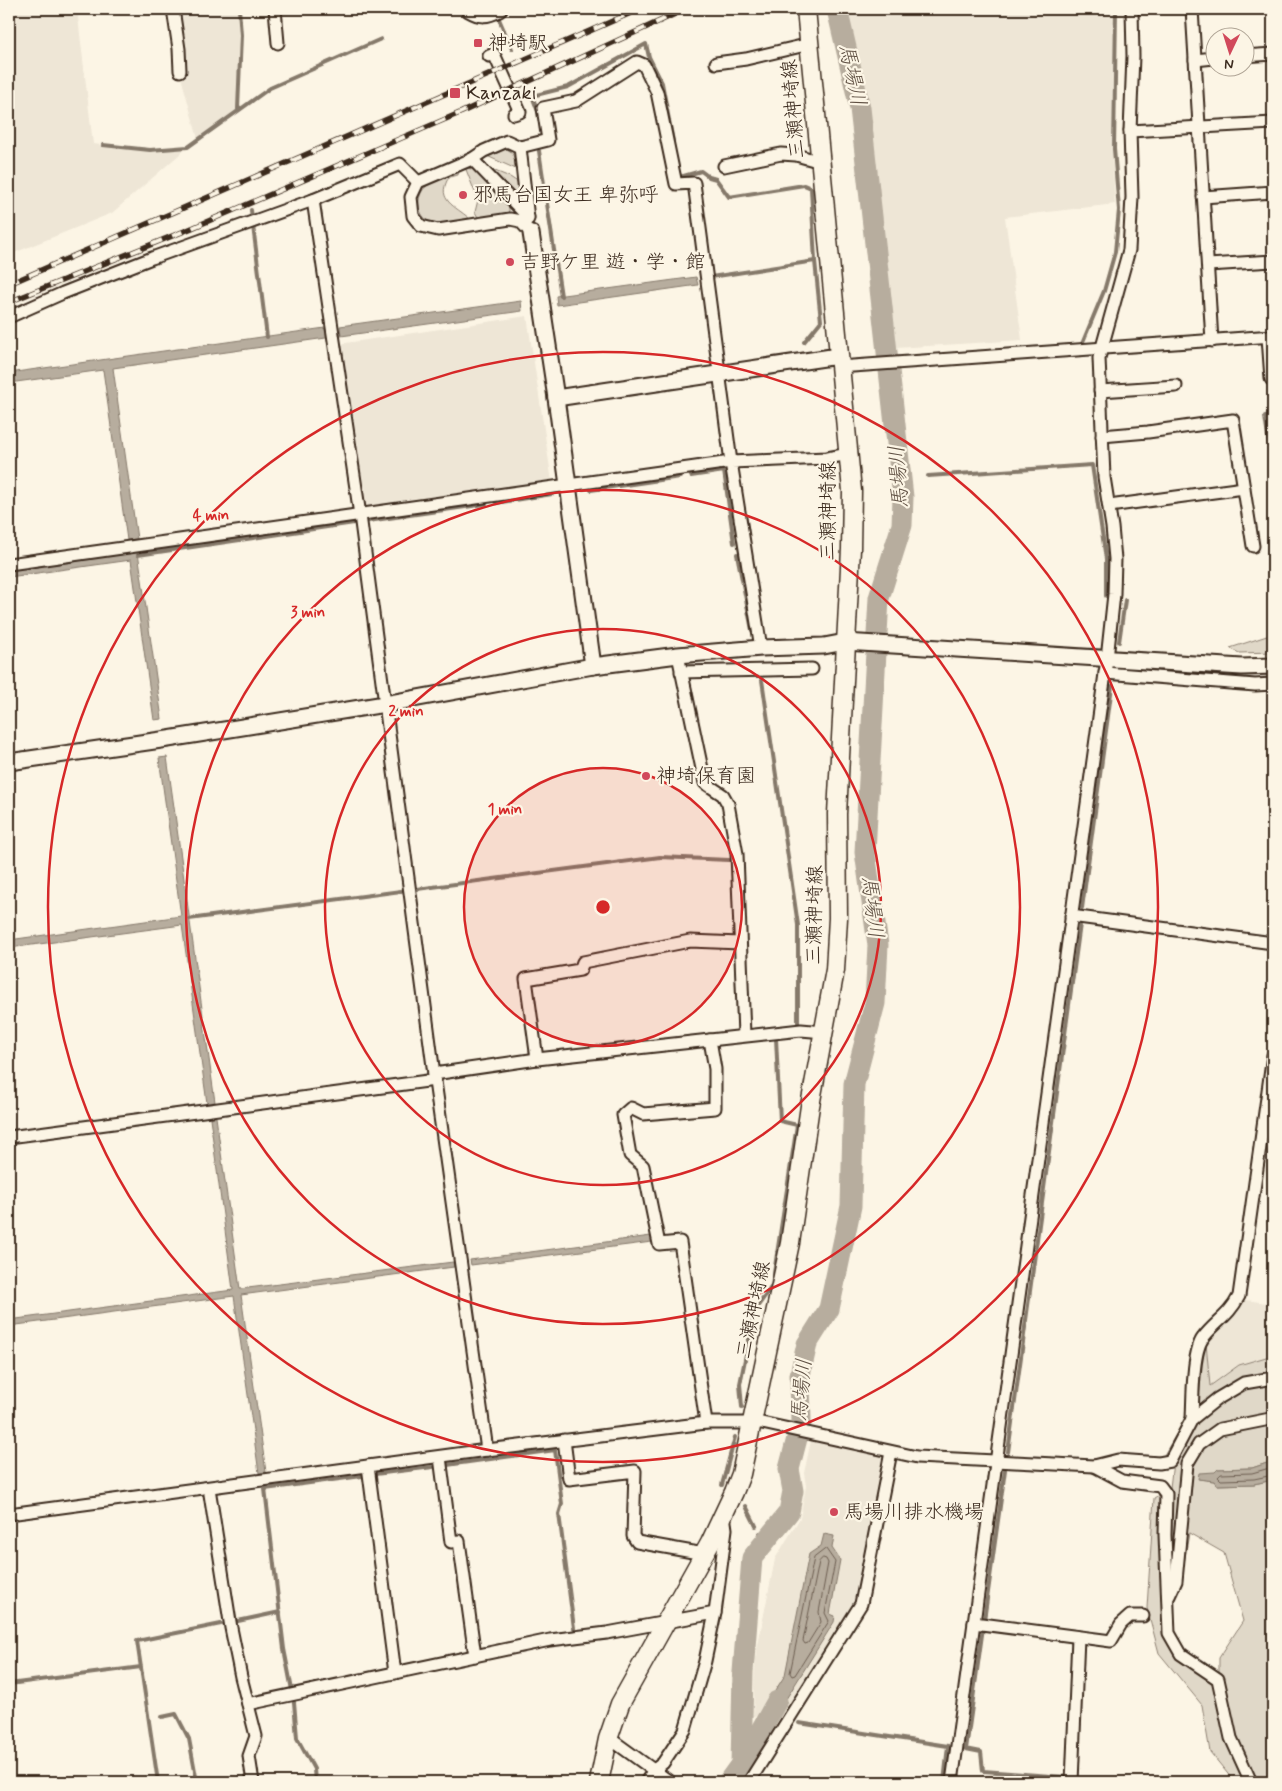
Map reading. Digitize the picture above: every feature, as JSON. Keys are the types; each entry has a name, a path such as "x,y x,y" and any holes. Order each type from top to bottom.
{"main road":[{"name":"三瀬神埼線","path":"599,1782 608,1739 620,1704 704,1554 724,1515 741,1474 790,1243 810,1106 835,970 838,918 837,814 854,643 851,549 852,491 806,9"}],"street":[{"path":"173,9 180,71"},
{"path":"275,9 278,43"},
{"path":"469,9 480,15 499,9"},
{"path":"952,1782 1106,666 1114,594 1115,559 1104,477 1099,358 1130,250 1132,197 1130,131 1132,9"},
{"path":"1192,9 1212,340"},
{"path":"716,63 746,59 810,44"},
{"path":"489,56 494,54 520,112 514,114"},
{"path":"1254,55 1273,54"},
{"path":"1195,60 1204,59"},
{"path":"531,233 520,221 510,219 438,230 421,226 413,216 411,197 418,182 472,159 484,151 507,142 520,147 548,140 543,108 576,101 637,62 644,65 657,92 676,184 694,183 731,462 760,648"},
{"path":"1130,131 1273,123"},
{"path":"520,147 528,217 556,398 593,666"},
{"path":"724,166 781,154 821,162"},
{"path":"472,159 528,217"},
{"path":"9,317 63,293 152,258 313,200 400,164 418,182"},
{"path":"1203,197 1273,192"},
{"path":"313,200 360,515 487,1450"},
{"path":"1208,265 1273,261"},
{"path":"556,398 719,373 839,362 877,364 1271,336 1271,379 1273,379"},
{"path":"1100,391 1176,386"},
{"path":"1102,436 1148,432 1233,420 1253,546"},
{"path":"9,564 731,462 827,458 849,454"},
{"path":"1109,506 1244,488"},
{"path":"9,762 168,739 385,704 593,666 678,655 760,648 854,643 892,645 1106,666 1255,685 1273,684"},
{"path":"678,655 705,783 723,795 728,804 736,854 744,1035"},
{"path":"1106,666 1273,666"},
{"path":"681,672 812,669"},
{"path":"1071,916 1273,943"},
{"path":"538,1060 526,979 580,970 583,962 690,941 740,943"},
{"path":"9,1138 435,1077 538,1060 744,1035 801,1030 824,1032"},
{"path":"706,1423 680,1242 659,1244 643,1166 630,1155 623,1115 631,1108 643,1114 715,1108 715,1069 710,1040"},
{"path":"9,1514 440,1456 706,1423 762,1423 917,1457 1094,1466 1118,1460 1170,1462 1192,1419 1197,1352 1202,1338 1233,1309 1239,1296 1273,1055"},
{"path":"1192,1419 1216,1399 1244,1382 1273,1378"},
{"path":"1167,1600 1176,1581 1187,1464 1199,1444 1220,1429 1270,1420 1273,1416"},
{"path":"564,1440 569,1479 635,1471 633,1536 637,1542 704,1554"},
{"path":"749,1782 861,1604 891,1452"},
{"path":"440,1456 451,1542 459,1541 475,1656"},
{"path":"368,1466 395,1673"},
{"path":"1094,1466 1122,1481 1160,1486 1166,1494 1165,1535 1169,1633 1181,1654 1218,1679 1231,1738 1251,1782"},
{"path":"209,1488 231,1628 256,1736 249,1756 253,1782"},
{"path":"646,1782 654,1770 663,1763 685,1730 705,1662 715,1613 726,1530 724,1515"},
{"path":"248,1704 550,1640 607,1633 715,1613"},
{"path":"974,1623 1110,1641 1121,1624 1130,1616 1143,1616"},
{"path":"1072,1782 1078,1637"},
{"path":"608,1739 670,1782"}],"shaded area":[{"path":"9,9 77,9 93,144 150,150 188,147 112,213 9,255"},
{"path":"169,9 239,9 241,35 238,109 198,139 181,77"},
{"path":"845,9 1114,9 1112,149 1115,204 1005,217 1022,340 896,348 866,92"},
{"path":"504,148 512,153 516,169 487,156"},
{"path":"465,167 474,170 509,207 509,211 506,214 479,219 475,212 478,200"},
{"path":"485,167 510,177 519,183 523,207"},
{"path":"459,170 458,175 451,177 447,181 444,190 445,195 451,204 471,220 440,224 430,222 421,213 419,207 420,195 423,189 435,180"},
{"path":"527,316 552,482 364,510 339,344"},
{"path":"1273,634 1273,652 1239,653 1230,648"},
{"path":"1168,670 1273,672 1273,679 1247,680"},
{"path":"1246,1300 1273,1304 1273,1355 1239,1365 1210,1386 1206,1343"},
{"path":"1206,1343 1210,1386 1239,1365 1273,1355 1273,1461 1252,1468 1218,1469 1215,1473 1199,1479 1214,1481 1217,1485 1254,1484 1273,1480 1273,1782 1231,1782 1232,1779 1210,1752 1202,1705 1159,1653 1147,1608 1154,1498 1170,1488 1173,1462 1164,1455 1189,1412 1194,1344","holes":["1189,1533 1224,1553 1243,1621 1219,1658 1219,1673 1182,1649 1175,1635 1172,1602 1181,1582"]},
{"path":"811,1441 880,1454 884,1461 856,1603 779,1721 753,1716 755,1659 775,1559 800,1518 806,1486 804,1473"}],"water":[{"path":"696,277 698,285 557,305 556,296"},
{"path":"521,301 522,311 341,336 340,326"},
{"path":"325,328 326,338 113,368 137,539 127,540 103,370 9,383 9,373"},
{"path":"138,552 162,719 154,720 131,560 9,577 9,570"},
{"path":"167,757 215,1102 207,1103 182,925 9,948 9,940 181,916 159,758"},
{"path":"216,1117 240,1289 453,1262 454,1267 241,1295 266,1472 259,1473 234,1296 9,1326 9,1320 233,1290 210,1118"},
{"path":"651,1236 652,1242 471,1265 470,1260"},
{"path":"1273,1461 1273,1480 1254,1484 1217,1485 1214,1481 1198,1479 1199,1473 1215,1472 1218,1469 1252,1468"},
{"path":"824,1534 834,1536 832,1548 840,1560 830,1614 835,1616 834,1622 766,1731 757,1720 785,1675 809,1554 821,1546"}],"waterway":[{"path":"238,109 241,35 239,9"},
{"name":"馬場川","path":"728,1782 741,1764 743,1672 752,1558 789,1512 793,1491 789,1469 801,1423 800,1375 807,1344 829,1309 851,1206 854,1084 875,1003 878,945 865,852 879,598 902,525 903,497 860,108 837,9"},
{"path":"1082,344 1104,291 1115,252 1119,210 1114,149 1116,9"},
{"path":"499,19 512,49"},
{"path":"103,145 150,150 188,147 270,88 381,39"},
{"path":"539,114 532,96 568,87 646,44 649,57 662,83 673,141"},
{"path":"539,151 561,296"},
{"path":"679,173 680,177 701,171 709,177 716,179 729,197 804,185 811,188 821,321 804,342"},
{"path":"251,210 267,337"},
{"path":"711,277 815,261"},
{"path":"1273,416 1265,417 1273,471"},
{"path":"928,476 1092,465 1106,559 1106,596"},
{"path":"691,476 724,471 734,543"},
{"path":"591,490 680,477"},
{"path":"496,503 552,494"},
{"path":"368,521 486,504"},
{"path":"138,555 354,523"},
{"path":"737,554 752,630"},
{"path":"1119,642 1125,600"},
{"path":"762,680 798,925 798,1026 794,1026"},
{"path":"1082,908 1112,686"},
{"path":"417,889 660,857 729,860"},
{"path":"189,919 401,891"},
{"path":"1008,1452 1080,924"},
{"path":"742,1407 740,1384 755,1310 772,1286 797,1125 780,1121 776,1038"},
{"path":"722,1485 735,1437"},
{"path":"447,1465 555,1450 562,1504 559,1514 574,1628"},
{"path":"375,1474 433,1467"},
{"path":"1005,1470 966,1749 981,1752 983,1771 1065,1777 1065,1782"},
{"path":"292,1690 284,1649 265,1489 362,1476"},
{"path":"746,1506 756,1526"},
{"path":"760,1533 765,1542"},
{"path":"238,1621 280,1612"},
{"path":"158,1782 137,1641 221,1624"},
{"path":"9,1684 141,1667"},
{"path":"743,1762 777,1701"},
{"path":"294,1702 297,1738 314,1769 315,1782"},
{"path":"162,1717 176,1714 189,1739 197,1782"},
{"path":"799,1723 948,1746 944,1782"}],"railway":[{"path":"9,284 640,9"},
{"path":"9,302 192,228 462,112 686,9"}],"place":[{"name":"神埼駅","path":"478,43"},
{"name":"Kanzaki","path":"455,93"},
{"name":"邪馬台国女王 卑弥呼","path":"463,195"},
{"name":"吉野ケ里 遊・学・館","path":"510,262"},
{"name":"神埼保育園","path":"646,776"},
{"name":"馬場川排水機場","path":"834,1512"}]}
